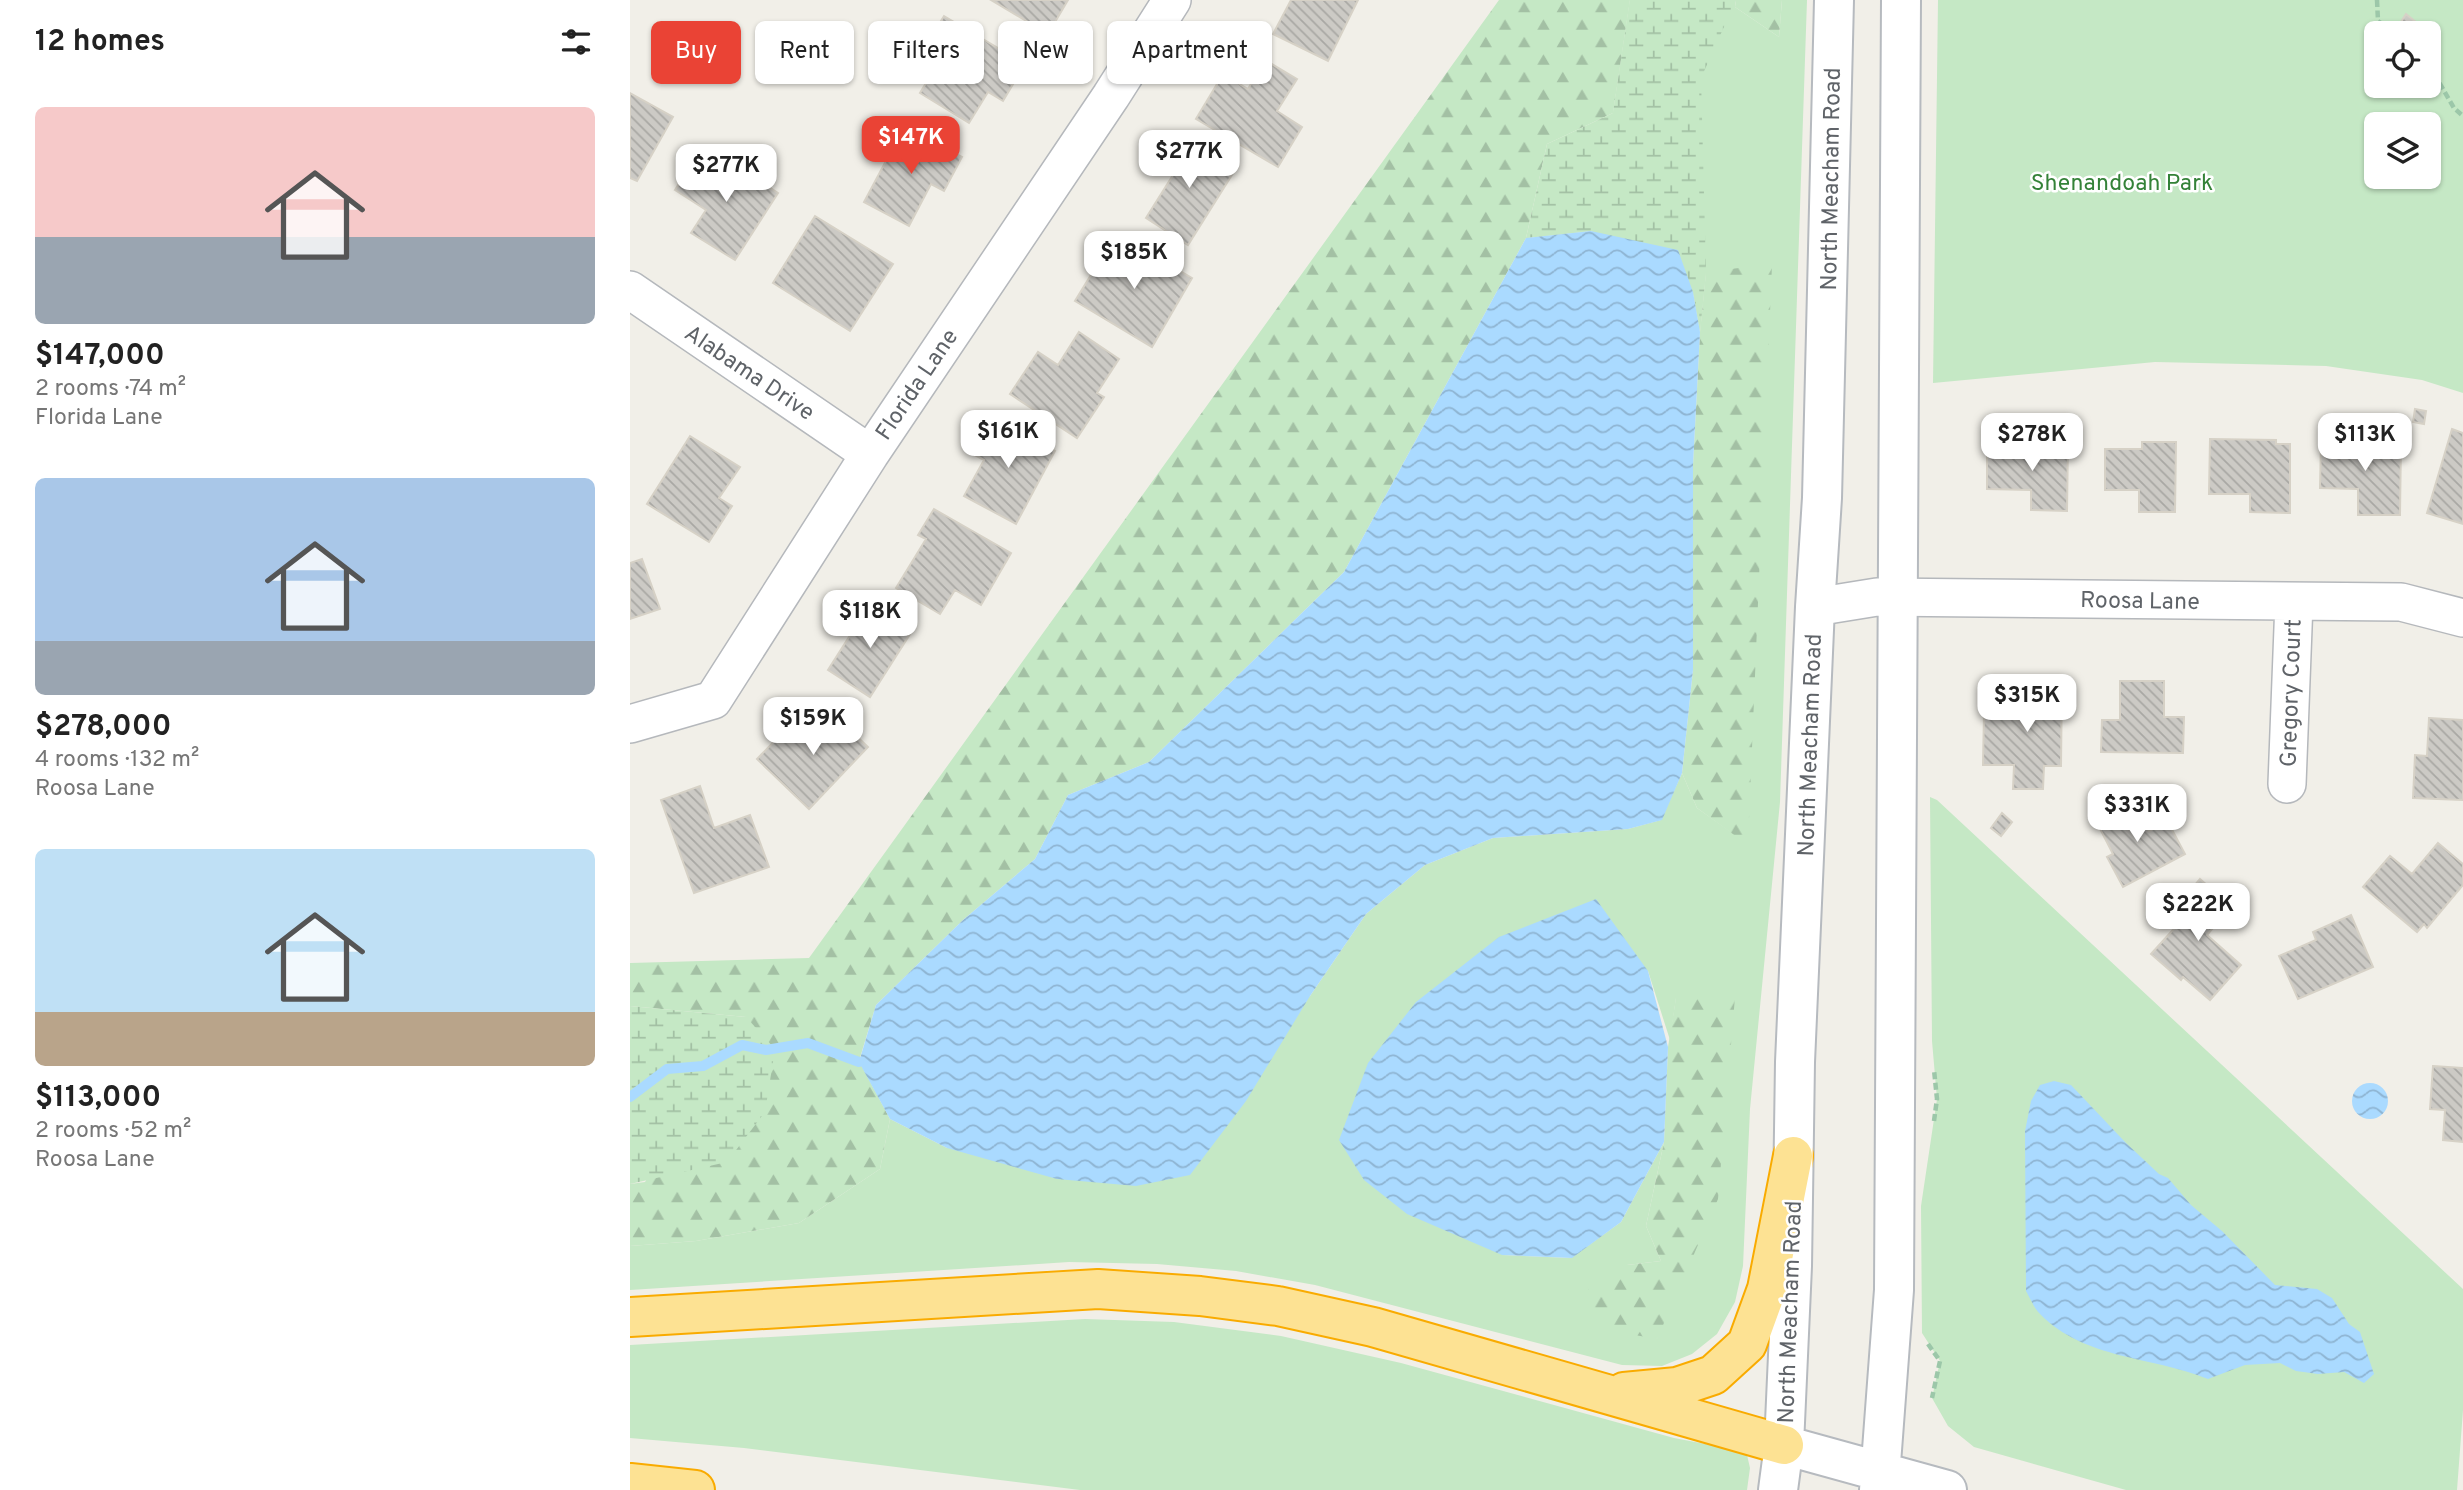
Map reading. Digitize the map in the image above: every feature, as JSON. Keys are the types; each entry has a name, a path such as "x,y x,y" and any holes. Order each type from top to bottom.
{"highway":[{"path":"1606,1394 1677,1387 1713,1375 1746,1344 1767,1289 1793,1156"},
{"path":"630,1317 1098,1289 1200,1296 1278,1306 1373,1327 1784,1446"},
{"path":"630,1483 695,1490"}],"main road":[{"name":"North Meacham Road","path":"1778,1490 1784,1446 1792,1266 1794,1062 1822,498 1834,0"},
{"path":"1880,1480 1894,1290 1901,0"},
{"path":"1784,1446 1880,1480 1947,1490"}],"street":[{"name":"Florida Lane","path":"630,724 713,699 870,454 1111,96 1172,0"},
{"name":"Alabama Drive","path":"630,290 870,454"},
{"name":"Roosa Lane","path":"1815,607 1877,597 2402,602 2463,618"},
{"name":"Gregory Court","path":"2287,784 2294,602"}],"path":[{"path":"2376,0 2378,21"},
{"path":"2441,86 2454,108 2463,116"}],"green space":[{"path":"1499,0 1630,0 1613,113 1547,144 1526,238 1344,572 1149,762 1068,795 1035,859 963,920 876,1005 859,1061 890,1119 880,1169 799,1223 696,1241 630,1246 630,1184 645,1182 746,1017 630,1006 630,963 809,958"},
{"path":"1630,0 1736,0 1735,7 1779,37 1782,0 1807,0 1780,802 1750,1109 1743,1266 1735,1302 1717,1334 1692,1354 1662,1366 1622,1365 1315,1285 1236,1271 1157,1264 1069,1262 630,1290 630,1246 696,1241 799,1223 880,1169 890,1119 947,1148 1310,996 1366,914 1425,865 1493,838 1628,829 1661,820 1682,773 1697,808 1748,844 1706,272 1700,332 1693,292 1591,231 1526,238 1613,113","holes":["1648,971 1670,1040 1676,998 1657,1339 1627,1265 1661,1261 1646,1226 1664,1142 1621,1222 1571,1258 1502,1255"]},
{"path":"1630,0 1736,0 1701,78 1706,272 1700,332 1693,292 1625,239 1591,231 1526,238 1547,144 1613,113"},
{"path":"1736,0 1782,0 1779,37 1735,7"},
{"name":"Shenandoah Park","path":"1938,0 2463,0 2463,393 2422,380 2326,366 2155,362 1933,383"},
{"path":"1772,264 1748,845 1697,808 1682,773 1693,670 1693,465 1706,272"},
{"path":"1930,797 1937,800 2463,1289 2463,1410 2457,1490 2126,1490 1974,1447 1948,1426 1932,1398 1940,1361 1922,1333 1921,1206 1937,1099 1932,1041"},
{"path":"1735,997 1718,1199 1657,1339 1596,1328 1587,1283 1627,1265 1661,1261 1646,1226 1664,1142 1668,1047 1676,998"},
{"path":"630,1006 746,1017 775,1049 765,1112 727,1162 630,1184"},
{"path":"1085,1319 1174,1322 1281,1336 1401,1363 1674,1438 1732,1449 1747,1455 1750,1468 1747,1490 1080,1490 744,1448 630,1438 630,1345"}],"water":[{"path":"1591,231 1678,250 1693,292 1700,332 1693,465 1693,670 1682,773 1662,820 1628,829 1493,838 1425,865 1366,914 1310,996 1246,1101 1190,1175 1136,1186 1057,1179 947,1148 890,1119 859,1062 876,1005 963,920 1035,859 1068,795 1149,762 1344,572 1526,238"},
{"path":"1596,899 1648,971 1668,1047 1664,1142 1621,1222 1572,1258 1502,1255 1407,1214 1364,1180 1339,1140 1368,1063 1416,1002 1499,937"},
{"path":"2054,1081 2071,1085 2126,1143 2159,1174 2168,1178 2191,1205 2222,1231 2275,1285 2317,1289 2332,1298 2349,1324 2360,1332 2374,1374 2364,1383 2344,1372 2318,1374 2296,1371 2280,1363 2245,1365 2208,1379 2187,1371 2098,1349 2058,1329 2040,1314 2026,1291 2025,1131 2031,1101 2040,1085"},
{"path":"2370,1083 2383,1088 2388,1101 2383,1114 2370,1119 2357,1114 2352,1101 2357,1088"}],"building":[{"path":"991,0 1068,0 1056,21 1026,21"},
{"path":"1291,0 1358,0 1328,61 1273,34"},
{"path":"2406,14 2415,21 2402,21"},
{"path":"984,40 998,48 998,84 1013,84 1003,101 988,92 969,123 920,93 925,84 984,84"},
{"path":"1272,64 1297,79 1277,111 1302,127 1278,167 1196,119 1217,84 1240,84 1248,89 1251,84 1272,84"},
{"path":"630,93 673,117 637,181 630,178"},
{"path":"904,127 962,157 944,191 931,184 909,226 864,202"},
{"path":"1181,136 1235,170 1188,245 1146,218 1173,175 1162,167"},
{"path":"698,154 728,173 734,164 778,193 735,260 691,233 706,210 675,190"},
{"path":"815,216 893,264 850,331 773,283"},
{"path":"1119,235 1192,278 1152,347 1075,301 1094,270 1097,272"},
{"path":"1079,332 1119,359 1097,393 1104,397 1077,438 1010,394 1038,352 1058,365"},
{"path":"2415,409 2426,411 2424,424 2413,422"},
{"path":"993,418 1055,451 1016,524 964,496 984,460 973,454"},
{"path":"2452,429 2463,433 2463,524 2427,513"},
{"path":"690,436 740,467 719,498 732,506 709,542 647,504"},
{"path":"2210,439 2276,440 2276,444 2290,444 2290,513 2250,512 2250,494 2209,494"},
{"path":"2034,441 2068,442 2067,511 2031,510 2031,490 1987,489 1987,446 2034,447"},
{"path":"2321,441 2401,442 2400,515 2358,515 2358,489 2320,488"},
{"path":"2142,442 2176,442 2175,512 2139,512 2139,490 2105,490 2105,449 2142,449"},
{"path":"934,509 1011,553 981,605 955,590 940,614 896,588 926,539 918,535"},
{"path":"642,559 660,609 630,619 630,563"},
{"path":"870,604 912,631 870,697 828,670"},
{"path":"2022,680 2062,680 2061,766 2044,766 2043,789 2013,789 2014,765 1983,765 1984,712 2022,714"},
{"path":"2120,681 2164,681 2164,717 2184,717 2183,753 2101,752 2102,720 2120,720"},
{"path":"827,708 868,747 809,809 757,759 791,724 802,734"},
{"path":"2429,718 2463,720 2463,800 2413,798 2415,755 2427,756"},
{"path":"700,786 714,828 750,815 769,867 694,893 661,800"},
{"path":"2133,802 2149,831 2168,822 2185,854 2123,887 2107,857 2113,854 2096,821"},
{"path":"2002,813 2012,822 2001,836 1991,828"},
{"path":"2438,843 2463,864 2463,885 2427,928 2424,924 2417,932 2363,887 2390,856 2412,874"},
{"path":"2200,879 2231,906 2207,935 2241,965 2210,1000 2151,954 2181,921 2171,913"},
{"path":"2351,915 2373,967 2298,999 2279,956 2316,940 2313,932"},
{"path":"2433,1066 2463,1068 2463,1142 2443,1140 2445,1110 2430,1109"}],"waterway":[{"path":"630,1097 667,1069 703,1066 742,1045 766,1050 808,1043 859,1062"}]}
